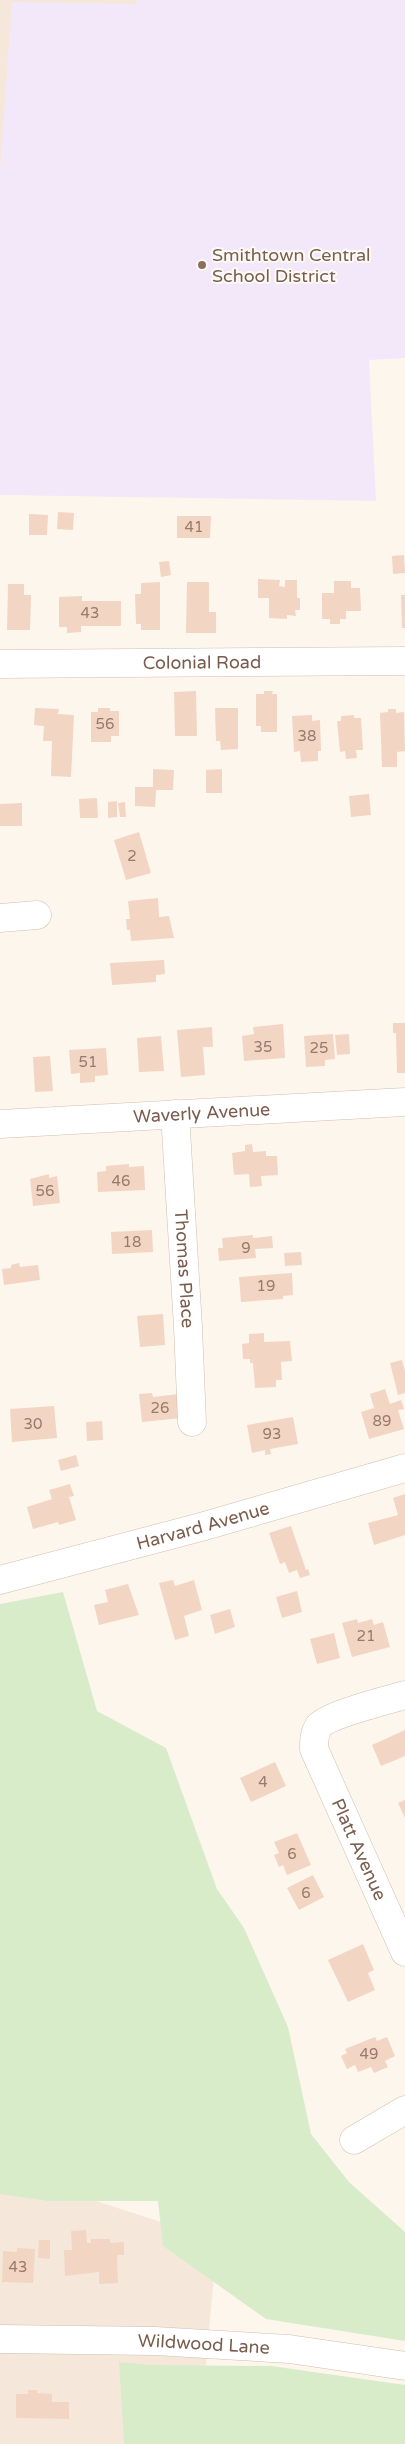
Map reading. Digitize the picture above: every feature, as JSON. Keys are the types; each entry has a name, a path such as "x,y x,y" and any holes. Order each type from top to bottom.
{"street":[{"name":"Colonial Road","path":"0,664 405,661"},
{"path":"0,918 37,915"},
{"name":"Waverly Avenue","path":"0,1124 405,1102"},
{"name":"Thomas Place","path":"175,1114 192,1422"},
{"name":"Harvard Avenue","path":"0,1580 200,1527 405,1468"},
{"name":"Platt Avenue","path":"405,1695 332,1718 320,1726 314,1736 314,1749 405,1952"},
{"path":"354,2140 405,2110"},
{"name":"Wildwood Lane","path":"0,2340 155,2341 289,2349 405,2366"}],"shaded area":[{"path":"0,0 137,0 137,4 4,141 0,172"},
{"name":"Smithtown Central School District","path":"137,0 405,0 405,358 369,360 376,501 0,495 0,172 12,2 136,4"},
{"path":"0,2170 217,2240 199,2444 0,2444"}],"green space":[{"path":"63,1592 97,1711 166,1748 217,1889 244,1928 288,2027 311,2134 349,2182 405,2232 405,2341 266,2319 163,2246 158,2201 48,2201 0,2194 0,1604"},
{"path":"119,2362 151,2365 271,2366 405,2385 405,2444 124,2444"}],"building":[{"path":"58,512 74,513 73,530 57,529"},
{"path":"29,514 48,515 47,535 29,535"},
{"path":"177,516 211,516 210,538 177,538"},
{"path":"404,555 405,573 393,574 392,556"},
{"path":"169,561 171,575 161,577 159,562"},
{"path":"258,579 280,580 279,586 285,587 285,580 297,580 297,598 300,598 300,610 295,610 296,616 287,615 287,619 269,618 269,598 258,598"},
{"path":"334,581 351,581 351,588 360,588 361,611 346,611 346,619 340,619 340,624 330,624 330,619 322,619 322,593 334,593"},
{"path":"160,582 160,630 141,630 141,624 136,624 135,594 141,594 141,583"},
{"path":"187,582 209,582 209,612 216,612 216,633 186,633"},
{"path":"8,584 24,584 24,595 31,595 30,630 7,630"},
{"path":"401,595 405,595 405,628 402,628"},
{"path":"82,596 82,601 121,601 121,626 81,626 81,632 67,633 67,627 59,627 59,597"},
{"path":"196,691 197,736 175,736 174,692"},
{"path":"264,691 273,691 272,694 277,694 277,732 261,732 261,726 256,726 256,694 264,694"},
{"path":"35,708 59,709 58,714 74,715 71,777 51,776 52,741 43,741 44,726 34,725"},
{"path":"98,708 110,708 110,711 119,711 119,736 111,736 111,742 91,742 91,712 98,712"},
{"path":"215,708 238,708 238,749 221,750 220,741 216,741"},
{"path":"388,709 396,709 396,713 404,712 405,751 397,752 397,767 382,767 380,713 388,712"},
{"path":"312,715 312,721 320,720 321,751 318,751 318,761 301,762 300,751 294,752 292,716"},
{"path":"354,715 354,718 361,718 363,750 356,750 357,758 346,759 345,751 340,752 337,721 341,721 341,716"},
{"path":"153,769 174,770 173,790 156,790 155,807 135,806 135,787 153,787"},
{"path":"222,769 222,793 206,793 206,770"},
{"path":"369,794 371,815 351,817 349,796"},
{"path":"97,798 98,818 80,818 79,799"},
{"path":"117,801 117,817 108,818 108,802"},
{"path":"125,802 126,817 120,817 118,803"},
{"path":"22,803 22,826 0,826 0,804"},
{"path":"139,832 151,873 126,880 114,840"},
{"path":"158,898 159,917 169,916 174,938 131,941 126,919 130,919 128,901"},
{"path":"164,960 165,974 156,975 156,982 112,985 110,963"},
{"path":"393,1023 405,1023 405,1073 397,1073 396,1033 393,1033"},
{"path":"283,1024 285,1058 244,1061 242,1036 254,1034 253,1027"},
{"path":"212,1027 213,1047 203,1047 205,1075 181,1077 177,1030"},
{"path":"333,1034 335,1059 325,1060 325,1066 306,1067 304,1036"},
{"path":"349,1034 350,1054 337,1055 335,1035"},
{"path":"161,1036 164,1071 139,1072 137,1038"},
{"path":"106,1048 108,1075 95,1076 95,1082 80,1083 80,1073 71,1074 69,1050"},
{"path":"50,1056 53,1091 35,1092 33,1057"},
{"path":"252,1144 253,1152 266,1151 266,1156 277,1156 278,1175 261,1176 262,1186 250,1187 249,1174 234,1175 232,1153 245,1151 245,1145"},
{"path":"129,1164 129,1167 144,1166 145,1190 98,1192 97,1172 106,1171 106,1166"},
{"path":"49,1174 49,1178 57,1176 60,1203 33,1206 30,1179"},
{"path":"152,1230 153,1252 112,1254 111,1232"},
{"path":"253,1235 253,1238 272,1236 273,1248 255,1249 256,1258 219,1261 218,1248 223,1248 222,1238"},
{"path":"301,1252 302,1265 285,1266 284,1253"},
{"path":"19,1263 20,1267 38,1265 40,1280 4,1285 2,1269 11,1268 11,1265"},
{"path":"292,1273 293,1295 283,1296 283,1299 241,1302 239,1277"},
{"path":"163,1314 165,1345 140,1347 137,1316"},
{"path":"264,1333 264,1342 290,1341 292,1361 281,1362 282,1380 276,1380 276,1387 255,1388 253,1363 250,1363 250,1359 243,1359 242,1344 249,1343 249,1334"},
{"path":"402,1360 405,1371 405,1393 398,1395 390,1363"},
{"path":"385,1389 390,1404 401,1400 404,1409 398,1410 404,1429 369,1439 361,1412 374,1408 370,1394"},
{"path":"152,1393 153,1397 179,1394 182,1418 142,1422 139,1394"},
{"path":"54,1406 57,1438 12,1442 10,1409"},
{"path":"293,1417 298,1444 270,1449 271,1454 265,1455 265,1450 252,1453 247,1425"},
{"path":"102,1421 103,1440 87,1441 86,1422"},
{"path":"76,1455 79,1466 61,1471 58,1460"},
{"path":"70,1484 74,1496 69,1497 76,1520 59,1525 58,1522 33,1529 27,1507 52,1499 49,1490"},
{"path":"405,1494 405,1535 374,1545 368,1523 398,1515 393,1498"},
{"path":"291,1526 306,1570 308,1569 310,1575 300,1578 297,1570 289,1573 285,1562 280,1564 269,1533"},
{"path":"173,1580 175,1586 194,1580 202,1610 184,1616 189,1636 175,1640 159,1583"},
{"path":"128,1584 139,1615 99,1625 94,1605 108,1602 105,1590"},
{"path":"297,1591 302,1612 282,1618 276,1597"},
{"path":"230,1609 235,1627 215,1634 210,1615"},
{"path":"357,1619 358,1623 372,1619 374,1625 383,1622 390,1647 352,1657 342,1623"},
{"path":"334,1633 340,1658 317,1664 310,1639"},
{"path":"405,1730 405,1756 381,1766 372,1745"},
{"path":"275,1762 286,1786 251,1802 240,1778"},
{"path":"405,1800 405,1818 398,1803"},
{"path":"297,1833 311,1865 287,1875 283,1865 279,1867 274,1855 279,1853 274,1842"},
{"path":"313,1875 324,1897 299,1910 287,1888"},
{"path":"363,1944 374,1970 368,1973 375,1990 348,2002 328,1960"},
{"path":"375,2037 377,2041 387,2037 395,2056 385,2061 388,2067 374,2073 371,2067 358,2072 355,2065 347,2069 341,2056 347,2053 345,2049"},
{"path":"86,2230 87,2243 91,2243 91,2239 110,2239 110,2243 124,2242 124,2255 117,2255 118,2283 99,2284 99,2272 65,2276 64,2250 72,2250 71,2231"},
{"path":"39,2240 50,2240 50,2259 38,2258"},
{"path":"17,2248 35,2249 33,2283 2,2282 3,2251 17,2252"},
{"path":"28,2390 52,2394 52,2402 69,2402 69,2419 16,2418 16,2394 28,2394"}],"place":[{"name":"Smithtown Central School District","path":"202,265"}]}
